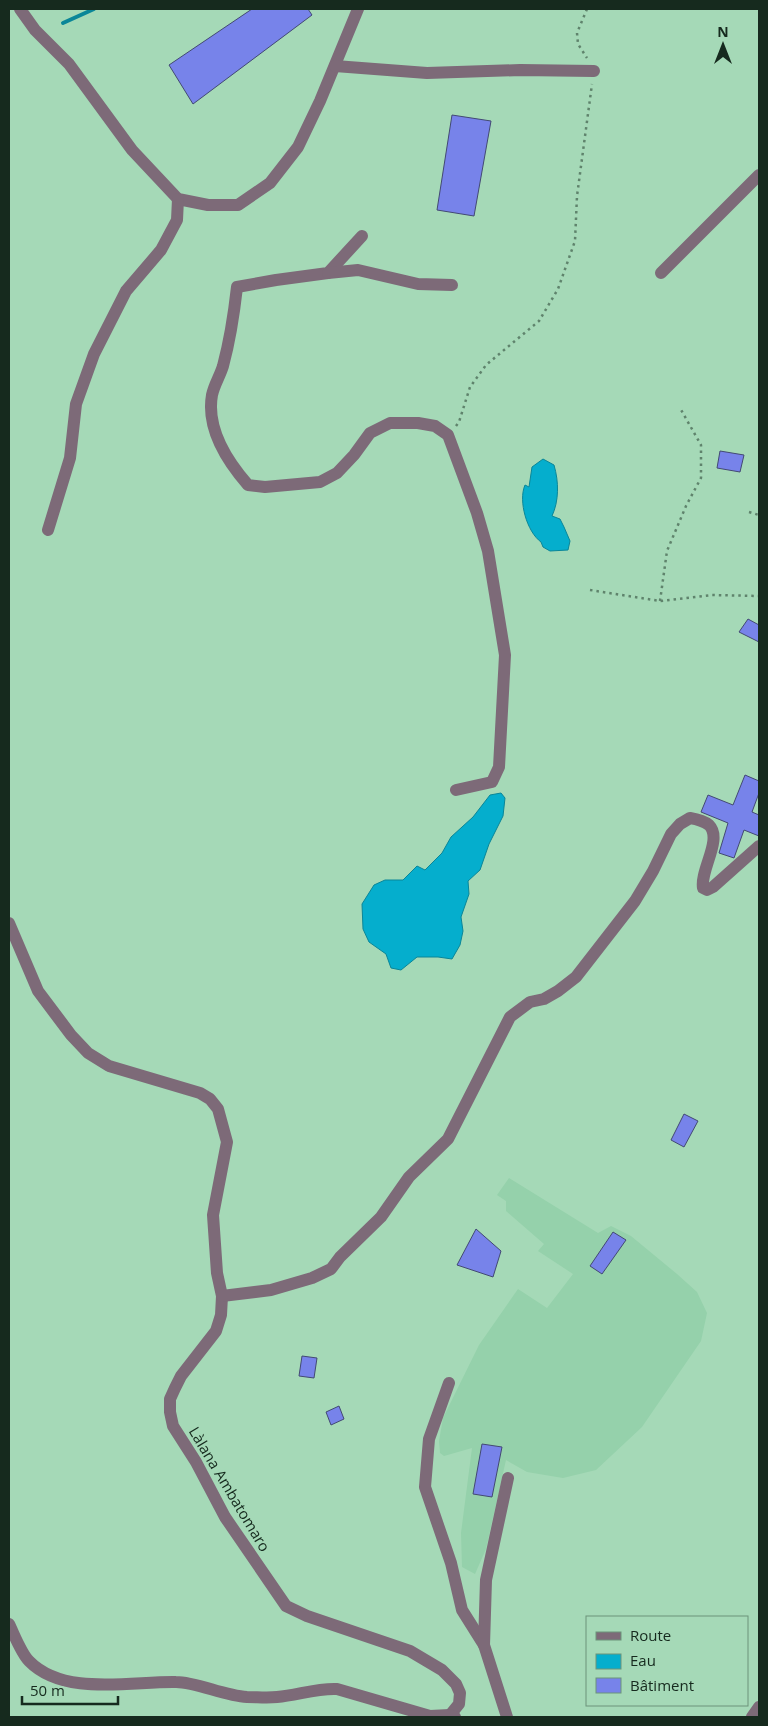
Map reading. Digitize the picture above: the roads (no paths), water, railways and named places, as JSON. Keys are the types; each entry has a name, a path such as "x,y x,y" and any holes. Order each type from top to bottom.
{"street":[{"path":"20,9 35,30 70,64 132,150 178,199 208,205 238,205 270,183 298,147 320,101 358,9"},
{"path":"335,66 427,73 520,70 594,71"},
{"path":"661,274 759,175"},
{"path":"48,530 70,458 76,404 94,354 126,291 161,250 177,220 178,199"},
{"path":"328,273 362,236"},
{"path":"452,285 418,284 358,270 276,280 237,287 231,333 212,395 212,417 216,437 240,475 248,485 265,487 320,482 337,473 354,456 370,433 390,423 435,426 448,435 477,513 488,551 506,655 499,768 492,782 456,790"},
{"path":"9,923 38,991 70,1035 88,1052 110,1066 200,1093 210,1099 218,1109 227,1142 213,1215 217,1273 222,1296 270,1290 312,1278 331,1269 340,1257 381,1217 409,1177 448,1139 510,1017 530,1002 544,999 558,992 576,977 635,901 653,871 671,834 680,824 690,818 700,821 709,825 714,835 712,849 702,882 703,888 707,890 713,887 759,846"},
{"name":"Làlana Ambatomaro","path":"9,1624 28,1660 59,1679 111,1685 180,1682 244,1697 278,1697 323,1688 337,1689 430,1716 453,1716 459,1704 460,1693 456,1684 442,1670 410,1651 307,1616 286,1606 225,1517 196,1462 173,1426 170,1399 181,1376 216,1331 221,1315 222,1296"},
{"path":"449,1383 429,1439 425,1487 451,1563 462,1610 484,1645 507,1717"},
{"path":"484,1645 486,1580 508,1478"},
{"path":"752,1717 759,1707"}],"water":[{"path":"543,459 554,465 557,491 556,504 552,516 560,519 564,527 570,541 568,550 550,551 543,547 525,516 523,492 525,485 529,487 532,467"},
{"path":"501,793 505,798 503,816 489,844 480,870 468,881 469,894 461,917 463,931 460,945 452,959 417,957 401,970 391,968 386,954 369,942 363,929 362,904 374,885 385,880 403,880 417,866 425,870 442,853 451,837 473,817 490,795"}],"waterway":[{"path":"63,23 94,9"}]}
